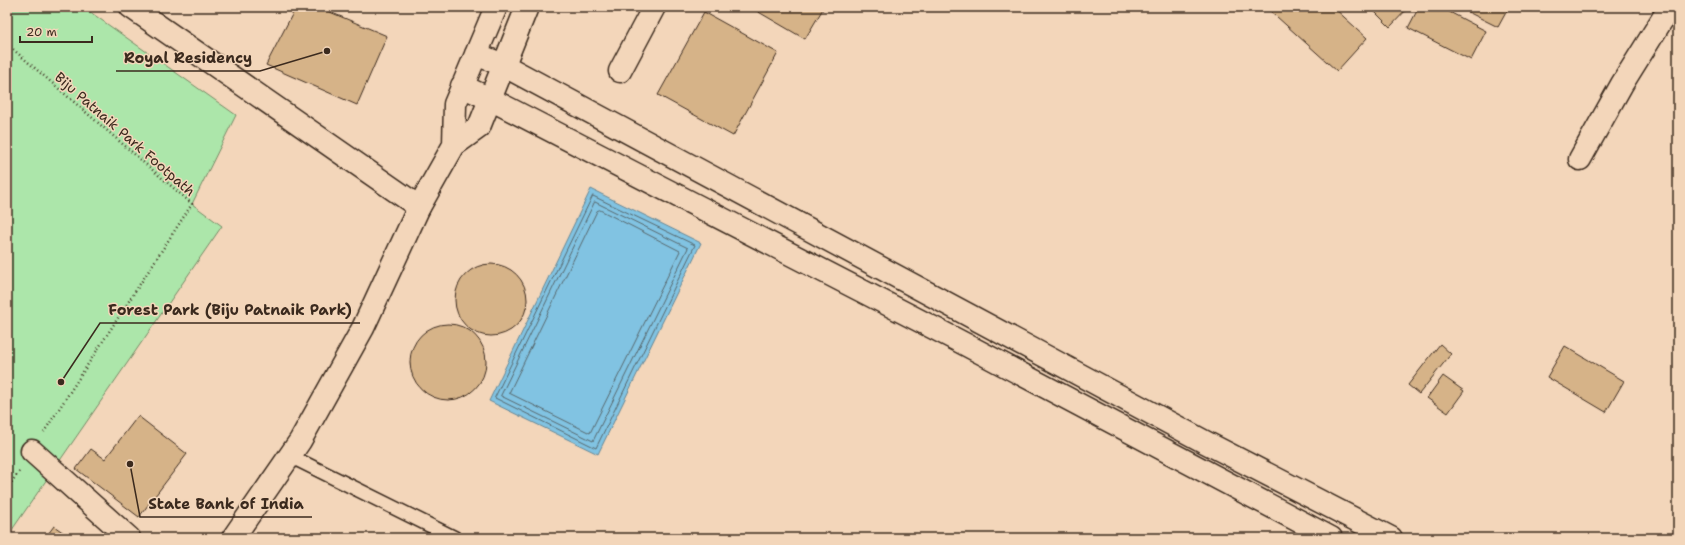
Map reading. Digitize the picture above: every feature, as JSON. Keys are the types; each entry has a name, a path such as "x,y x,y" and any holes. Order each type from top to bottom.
{"street":[{"path":"130,7 419,207"},
{"path":"454,145 454,104 496,7"},
{"path":"233,538 300,442 363,328 419,207 454,145 479,126 527,7"},
{"path":"620,71 654,7"},
{"path":"1580,159 1622,84 1670,7"},
{"path":"476,54 503,65 1212,446 1391,538"},
{"path":"462,86 490,98 957,340 1331,538"},
{"path":"32,451 129,538"}],"lane":[{"path":"290,456 455,538"}],"path":[{"name":"Biju Patnaik Park Footpath","path":"7,44 192,204 7,489"}],"green space":[{"path":"7,7 83,7 236,115 192,204 222,226 7,537"}],"water":[{"path":"591,189 701,243 598,454 489,401"}],"building":[{"path":"296,7 318,7 387,36 357,105 266,65"},
{"path":"750,7 824,7 805,39"},
{"path":"1266,7 1333,7 1367,38 1337,71"},
{"path":"1370,7 1409,7 1390,27"},
{"path":"1419,7 1440,7 1486,31 1471,60 1408,28"},
{"path":"1458,7 1509,7 1498,27"},
{"path":"704,12 778,53 733,136 658,95"},
{"path":"491,264 505,267 517,274 524,286 527,300 524,314 517,326 505,333 491,336 477,333 465,326 458,314 455,300 458,286 465,274 477,267"},
{"path":"440,324 456,324 469,330 480,341 486,354 484,377 469,394 456,400 440,400 427,394 412,377 410,370 410,354 416,341 433,326"},
{"path":"1440,344 1451,354 1419,394 1408,385"},
{"path":"1565,346 1624,381 1606,412 1547,377"},
{"path":"1443,376 1464,391 1448,413 1427,398"},
{"path":"138,416 187,454 139,517 76,469 91,449 105,459"},
{"path":"54,526 71,538 45,538"}],"place":[{"name":"Royal Residency","path":"327,51"},
{"name":"Forest Park (Biju Patnaik Park)","path":"61,382"},
{"name":"State Bank of India","path":"130,464"}]}
